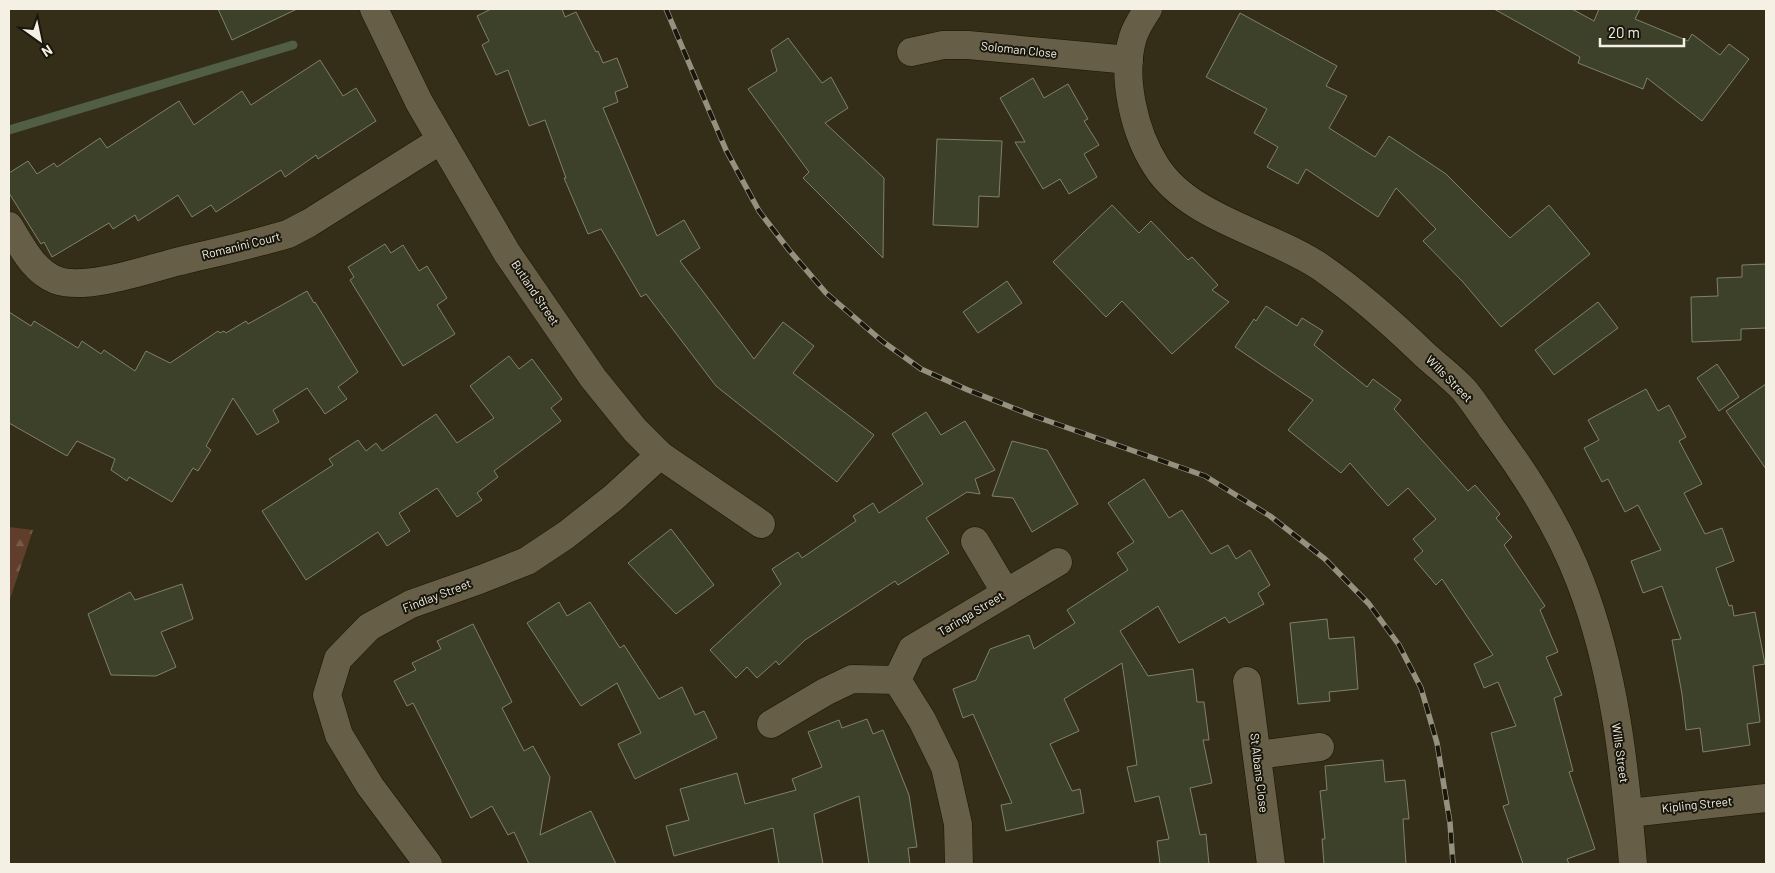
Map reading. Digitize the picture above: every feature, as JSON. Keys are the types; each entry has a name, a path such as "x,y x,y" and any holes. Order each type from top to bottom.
{"street":[{"name":"Butland Street","path":"374,9 419,102 507,253 593,378 635,430 660,455 761,524"},
{"name":"Wills Street","path":"1148,9 1134,36 1129,60 1130,95 1138,128 1156,166 1179,192 1204,210 1276,242 1307,259 1346,285 1382,314 1464,391 1508,451 1562,537 1581,583 1611,689 1629,813 1633,864"},
{"name":"Soloman Close","path":"911,52 943,45 968,45 1129,60"},
{"name":"Romanini Court","path":"9,226 18,261 56,280 89,283 288,234 441,140"},
{"name":"Findlay Street","path":"428,864 370,786 339,735 327,695 338,659 368,627 411,604 527,561 566,535 613,498 660,455"},
{"path":"975,541 1006,593"},
{"name":"Taringa Street","path":"897,680 912,649 1058,562"},
{"path":"771,724 825,692 852,679 897,680 922,720 945,768 958,824 959,864"},
{"name":"St Albans Close","path":"1247,681 1271,864"},
{"path":"1257,755 1320,747"},
{"name":"Kipling Street","path":"1629,813 1766,798"}],"green space":[{"path":"9,527 33,530 9,602"}],"building":[{"path":"218,9 297,9 232,40"},
{"path":"491,9 562,9 565,17 576,12 603,63 617,58 628,87 615,92 618,102 603,108 657,236 684,220 700,248 680,261 754,359 783,322 814,346 793,373 874,435 837,482 716,386 646,294 641,297 601,229 588,234 564,178 566,178 545,120 529,126 508,70 496,75 482,45 489,41 477,16"},
{"path":"1494,9 1572,9 1594,21 1599,9 1640,9 1635,19 1688,41 1692,34 1720,55 1729,44 1749,59 1702,121 1647,78 1643,89 1578,63 1580,57"},
{"path":"1240,13 1337,66 1326,86 1347,96 1329,128 1375,157 1389,136 1446,174 1510,238 1549,205 1590,254 1501,327 1463,282 1423,241 1436,229 1396,188 1378,217 1306,169 1298,184 1267,167 1278,147 1254,133 1267,109 1206,77"},
{"path":"788,38 822,83 831,77 848,108 825,123 884,178 883,258 803,178 809,172 748,89 777,71 771,50"},
{"path":"320,60 343,96 356,88 376,121 318,159 316,155 285,177 281,170 216,212 211,205 192,217 178,195 138,221 135,215 113,229 109,223 52,257 44,242 41,244 9,193 9,173 28,161 37,174 54,163 57,167 100,138 107,148 179,101 194,125 242,91 251,105"},
{"path":"1033,78 1044,98 1068,84 1088,119 1084,121 1099,145 1084,154 1097,177 1069,194 1060,179 1043,189 1015,142 1025,142 1000,98"},
{"path":"937,139 1002,141 999,197 979,196 978,227 933,225"},
{"path":"1112,205 1139,233 1151,221 1188,260 1192,257 1218,285 1212,290 1229,302 1172,354 1122,301 1106,317 1053,262"},
{"path":"385,244 391,253 403,245 419,271 427,266 447,298 437,305 455,334 403,366 350,280 354,277 348,267"},
{"path":"1766,264 1766,328 1741,329 1741,340 1692,342 1691,297 1718,296 1717,278 1742,277 1742,265"},
{"path":"1007,281 1022,303 978,333 963,312"},
{"path":"307,291 358,372 338,387 347,399 325,414 307,388 273,410 279,422 257,435 233,398 206,446 211,450 198,471 193,468 172,502 129,477 127,481 111,470 115,459 77,441 67,456 9,423 9,312 31,326 34,321 78,348 82,341 101,354 104,350 135,371 146,351 170,363 218,331 226,333 246,321 248,324"},
{"path":"1598,302 1618,328 1554,375 1535,350"},
{"path":"1266,306 1297,326 1302,318 1323,331 1314,345 1367,387 1373,379 1401,400 1394,409 1468,491 1475,485 1500,514 1496,518 1512,537 1504,545 1545,606 1540,610 1558,652 1546,657 1562,695 1554,698 1573,771 1569,772 1595,849 1567,859 1569,864 1523,864 1503,806 1509,804 1491,733 1516,726 1498,682 1484,688 1474,664 1493,655 1442,579 1436,585 1414,559 1423,551 1413,539 1436,519 1408,488 1388,506 1350,463 1341,473 1288,430 1313,400 1235,347 1254,319 1256,321"},
{"path":"509,356 519,369 532,359 562,399 551,408 561,421 494,471 498,477 477,493 482,500 457,517 437,488 399,513 410,531 387,546 378,532 306,580 262,511 333,465 329,459 358,440 366,451 376,443 382,451 436,414 457,443 494,418 470,386"},
{"path":"1717,364 1739,397 1719,411 1697,378"},
{"path":"1766,384 1766,469 1726,411"},
{"path":"1646,389 1658,411 1669,405 1686,437 1679,441 1702,484 1684,493 1705,534 1722,528 1734,561 1716,568 1729,606 1732,605 1734,616 1755,612 1765,664 1753,666 1760,722 1747,724 1750,745 1703,752 1700,728 1686,730 1682,694 1672,640 1681,639 1662,586 1643,593 1631,561 1661,550 1638,505 1625,512 1608,479 1602,482 1584,448 1599,440 1588,420"},
{"path":"926,412 941,435 965,421 995,470 975,479 980,494 967,492 926,518 949,553 898,585 895,581 805,640 779,665 776,661 757,678 747,667 736,678 710,650 781,584 772,569 798,552 802,558 856,521 853,516 873,503 879,513 923,484 892,434"},
{"path":"1012,441 1047,450 1078,504 1032,532 1013,498 992,496"},
{"path":"1144,479 1169,518 1182,510 1211,554 1228,545 1236,559 1250,550 1270,585 1258,593 1264,604 1229,623 1225,617 1179,643 1158,606 1120,631 1148,676 1193,669 1197,702 1204,702 1209,740 1203,740 1212,783 1190,788 1200,835 1206,834 1209,864 1160,864 1157,841 1169,839 1159,796 1135,802 1127,767 1137,765 1122,663 1064,699 1079,731 1050,744 1072,791 1080,789 1084,813 1006,831 1001,805 1012,803 973,714 963,718 953,689 976,680 990,649 1029,635 1034,649 1075,623 1067,610 1128,570 1117,553 1134,542 1108,503"},
{"path":"671,529 714,585 676,614 628,563"},
{"path":"182,584 193,619 161,632 176,667 156,676 111,675 88,614 130,592 135,600"},
{"path":"559,602 567,616 590,602 620,648 624,645 659,699 682,687 695,715 704,711 717,738 635,779 618,744 641,733 617,683 581,706 527,623"},
{"path":"1327,619 1329,639 1354,637 1358,689 1329,692 1330,701 1298,704 1290,623"},
{"path":"473,624 512,702 502,708 524,751 533,746 550,777 540,835 591,811 616,864 529,864 514,832 508,835 492,806 471,818 413,703 407,706 394,681 416,670 412,663 441,649 437,641"},
{"path":"867,719 873,734 883,730 909,795 917,847 908,848 910,864 869,864 859,796 814,814 823,864 779,864 773,828 674,856 666,826 689,820 680,789 737,773 745,804 796,790 792,779 822,767 808,732 839,720 842,728"},
{"path":"1383,760 1385,782 1405,780 1409,819 1403,819 1406,864 1324,864 1322,839 1325,839 1320,791 1327,790 1325,766"}],"waterway":[{"path":"9,130 293,45"}],"railway":[{"path":"666,9 726,150 759,211 826,293 882,341 921,369 968,390 1031,415 1205,476 1270,516 1325,559 1369,604 1399,645 1421,688 1437,743 1450,823 1453,864"}]}
